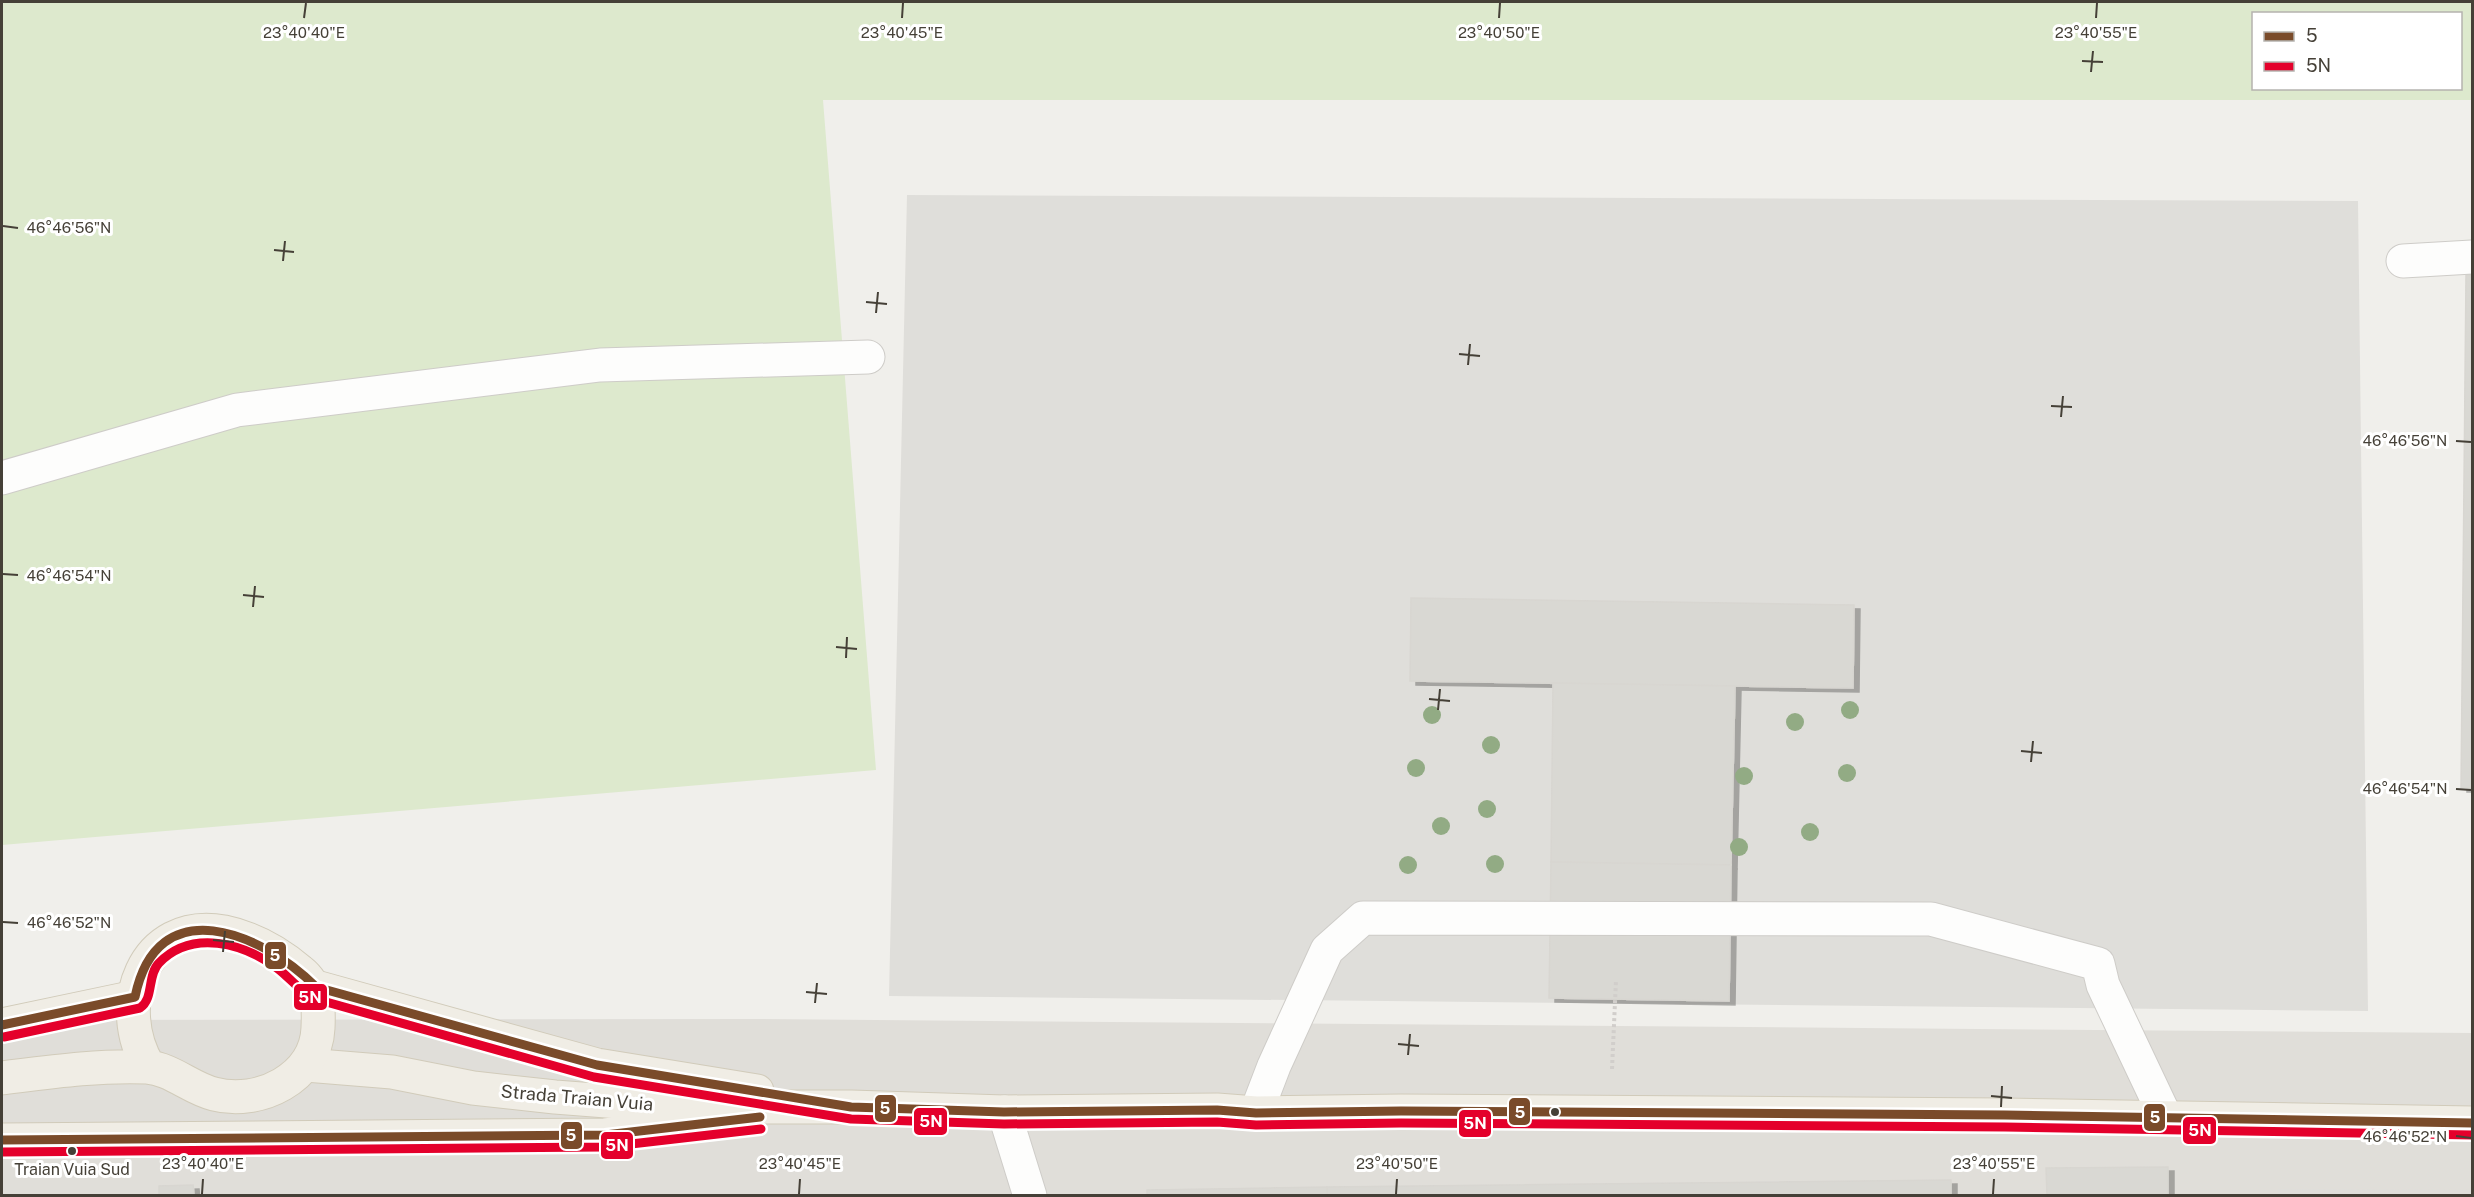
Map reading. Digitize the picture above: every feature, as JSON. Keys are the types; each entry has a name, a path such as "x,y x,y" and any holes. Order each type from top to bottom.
{"main road":[{"name":"Strada Traian Vuia","path":"149,1067 134,1034 135,997 143,967 150,955 178,937 200,929 242,935 263,945 302,972 316,987 597,1065 851,1107"},
{"path":"2,1078 74,1068 149,1067 173,1074 215,1094 238,1096 258,1094 274,1089 306,1065 314,1052 319,1012 316,987"},
{"path":"2,1025 135,997"},
{"name":"Strada Traian Vuia","path":"306,1065 392,1072 473,1088 684,1107 851,1107 1004,1112 1401,1111 2472,1123"},
{"path":"2,1140 605,1135 851,1107"}],"lane":[{"path":"2403,261 2472,257"},
{"path":"2,478 237,410 600,365 868,357"},
{"path":"1257,1113 1274,1066 1327,950 1363,918 1931,919 2098,964 2103,986 2166,1118"},
{"path":"1004,1112 1030,1196"}],"path":[{"path":"1612,1069 1616,980"}],"shaded area":[{"path":"907,195 2358,201 2368,1011 889,996"},
{"path":"751,1019 2472,1033 2472,1195 2,1195 2,1020"},
{"path":"2278,1189 2472,1190 2472,1195 2278,1196"}],"green space":[{"path":"2,2 2472,2 2472,100 823,100 876,770 2,845"}],"building":[{"path":"2466,275 2472,275 2472,788 2461,788"},
{"path":"1411,598 1854,605 1853,688 1410,681"},
{"path":"1553,683 1735,686 1731,865 1551,862"},
{"path":"1551,862 1731,865 1729,1001 1549,998"},
{"path":"2168,1167 2168,1196 2047,1196 2046,1168"},
{"path":"1951,1180 1951,1196 1327,1196 1327,1187"},
{"path":"193,1185 194,1196 159,1196 159,1186"},
{"path":"1327,1187 1327,1196 1147,1196 1147,1190"}],"transit line":[{"name":"5","path":"2,1025 135,997 147,963 165,942 187,932 213,931 240,938 268,950 316,987 597,1065 851,1107 1004,1112 1217,1110 1256,1113 1401,1111 2005,1115 2472,1123"},
{"name":"5N","path":"4,1037 140,1008 147,999 155,968 172,952 202,943 218,943 233,946 264,959 312,998 594,1077 851,1119 1004,1124 1217,1122 1256,1125 1401,1123 2005,1127 2472,1135"},
{"name":"5","path":"2,1140 605,1135 760,1117"},
{"name":"5N","path":"2,1152 605,1147 761,1129"}],"place":[{"name":"Traian Vuia Sud","path":"72,1151"}]}
